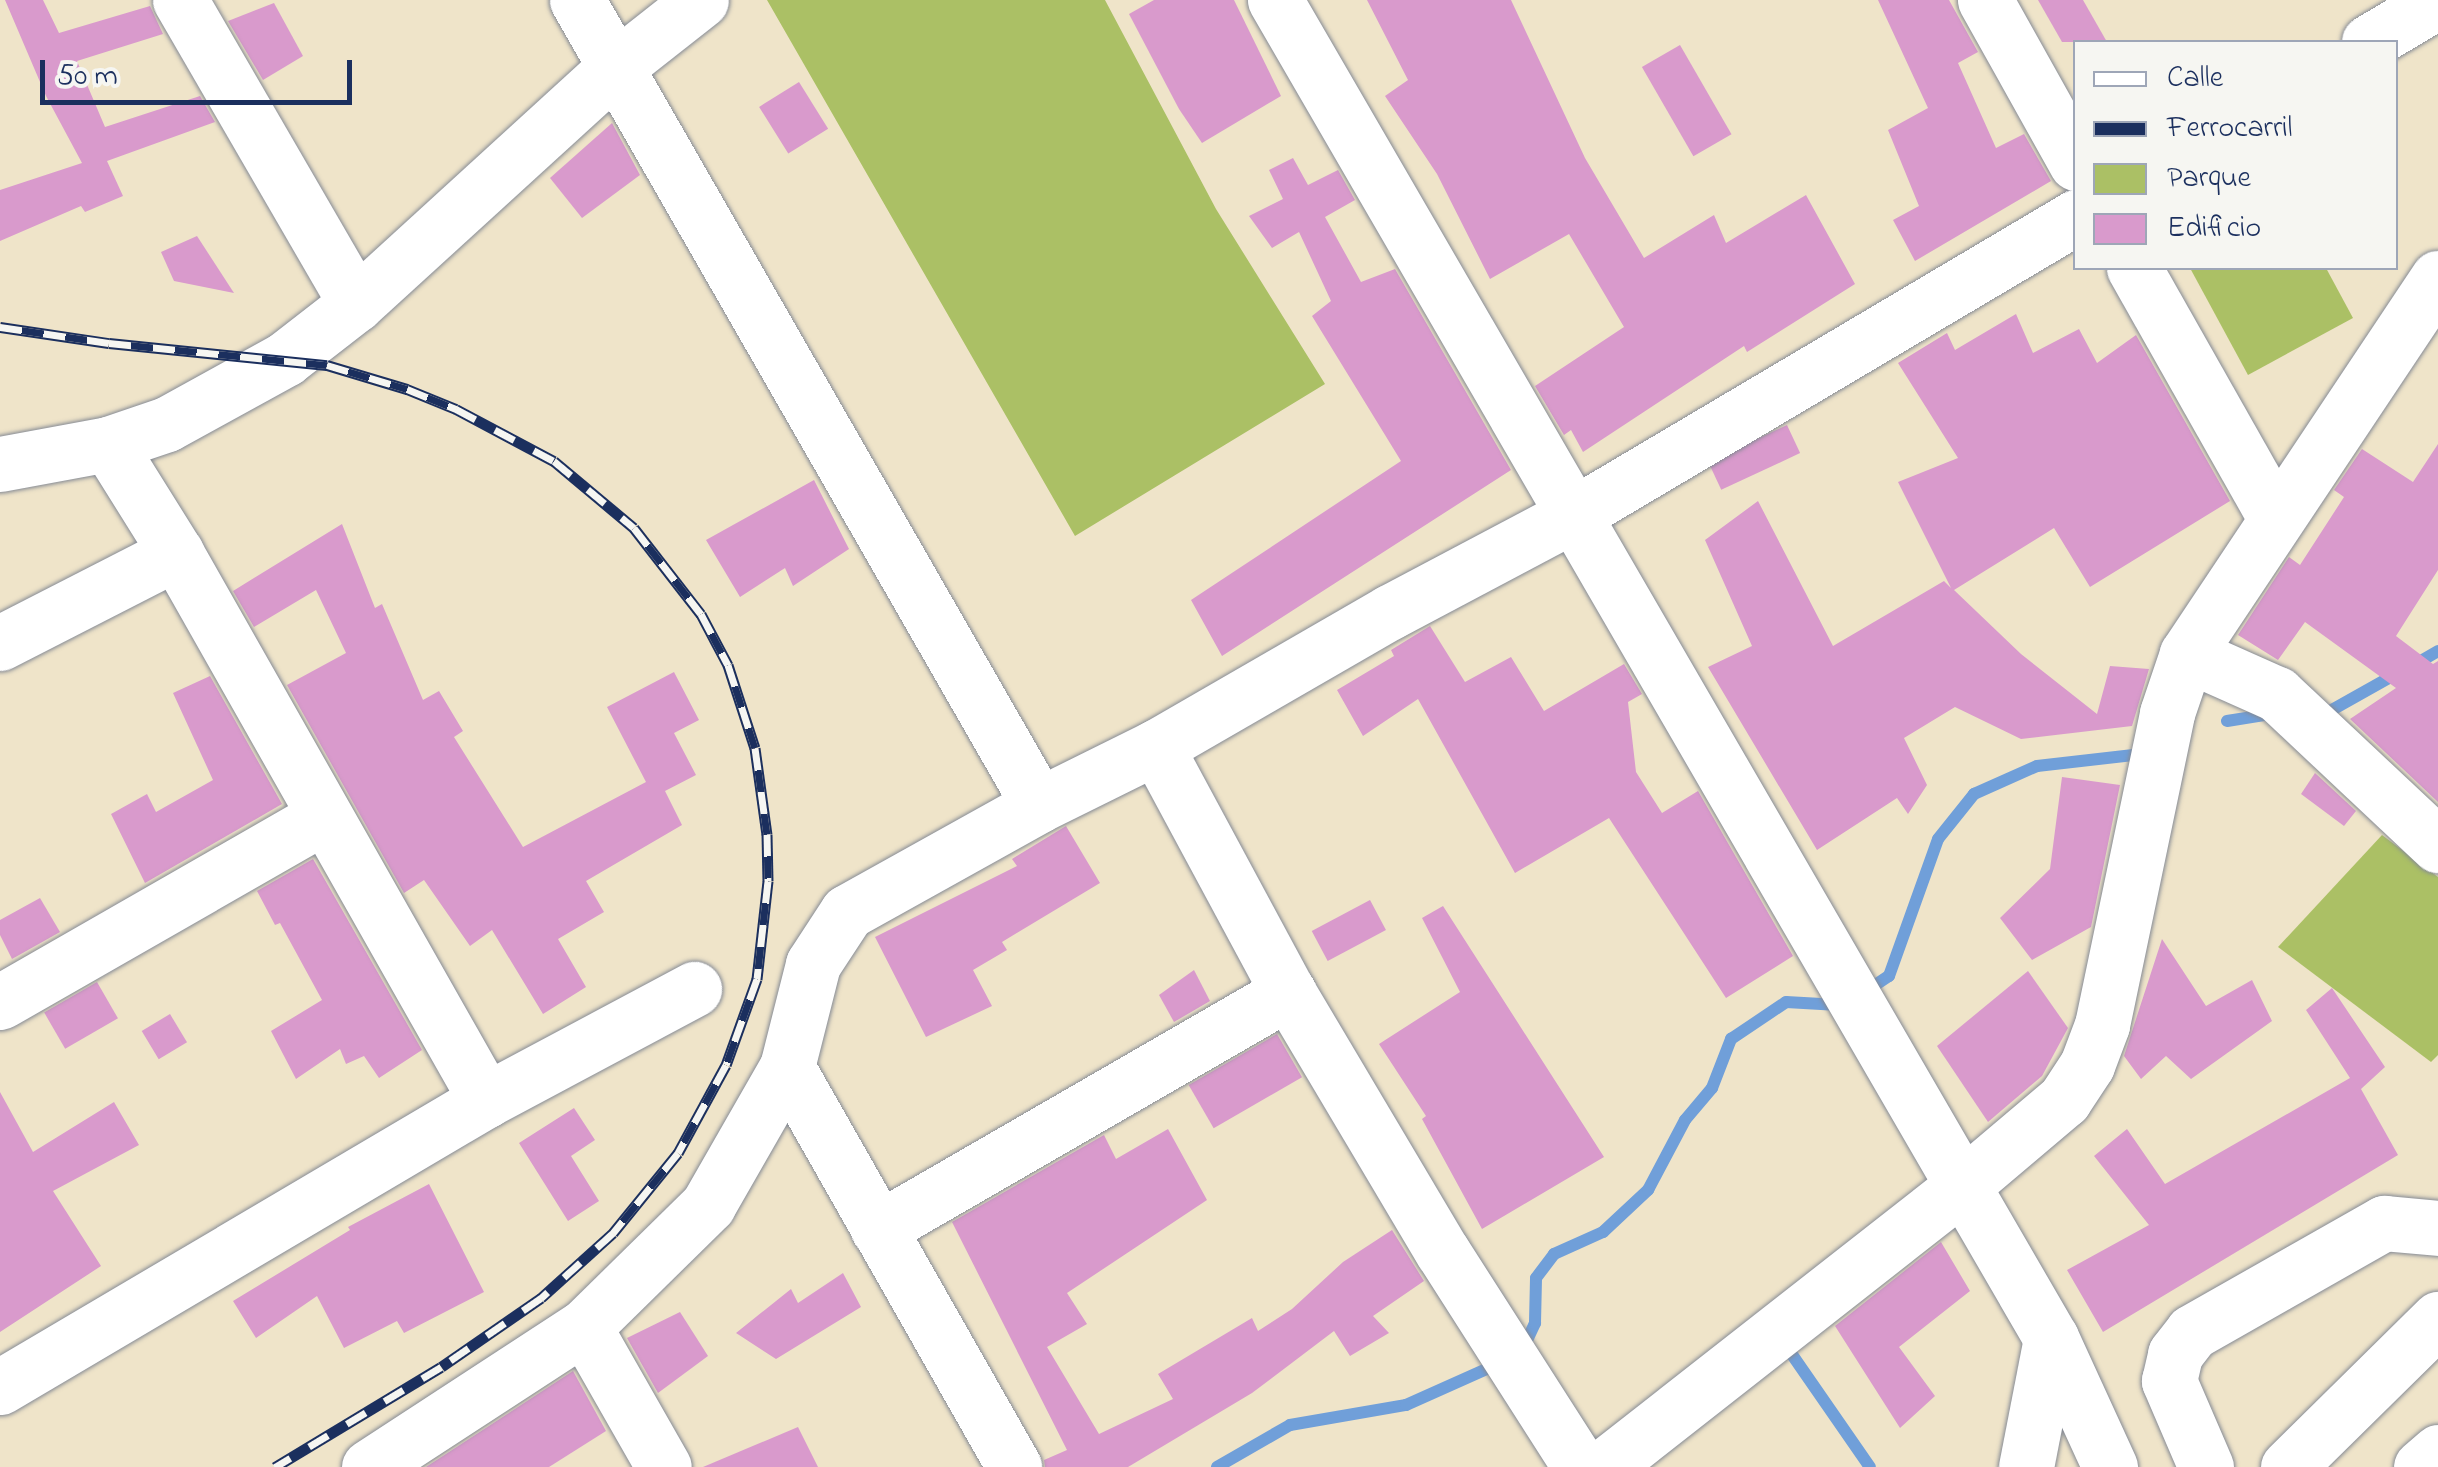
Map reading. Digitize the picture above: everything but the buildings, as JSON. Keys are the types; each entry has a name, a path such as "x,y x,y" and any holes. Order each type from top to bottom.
{"main road":[{"path":"180,0 356,304"},
{"path":"577,0 1039,805"},
{"path":"0,464 108,444 167,424 246,384 356,304 616,68 702,0"},
{"path":"1275,0 2051,1338 2110,1467"},
{"path":"1985,0 2073,158"},
{"path":"2372,40 2438,2"},
{"path":"369,1467 584,1327 708,1205 787,1067 813,964 846,912 1039,805 1156,748 1390,612 1573,515 2073,220"},
{"path":"2135,270 2274,517"},
{"path":"1604,1467 1961,1187 2064,1100 2088,1065 2120,956 2167,713 2186,654 2274,517 2438,278"},
{"path":"108,444 176,553 486,1100"},
{"path":"0,643 176,553"},
{"path":"2186,654 2277,694 2438,846"},
{"path":"1156,748 1288,992 1580,1467"},
{"path":"0,1002 323,817"},
{"path":"0,1387 486,1100 694,989"},
{"path":"878,1229 1288,992"},
{"path":"787,1067 1014,1467"},
{"path":"2206,1467 2169,1381 2174,1354 2192,1332 2384,1223 2438,1228"},
{"path":"2288,1467 2438,1318"},
{"path":"584,1327 664,1467"},
{"path":"2026,1467 2051,1338"},
{"path":"2421,1467 2438,1452"}],"green space":[{"path":"767,0 1105,0 1216,209 1325,384 1075,536"},
{"path":"2191,270 2327,270 2353,318 2248,375"},
{"path":"2382,835 2438,877 2438,1055 2431,1062 2278,947"}],"waterway":[{"path":"2414,665 2438,651"},
{"path":"2330,711 2396,674"},
{"path":"2227,721 2266,715"},
{"path":"1865,992 1889,976 1938,839 1974,794 2037,766 2133,755"},
{"path":"1522,1351 1535,1323 1536,1278 1554,1254 1603,1232 1648,1190 1685,1120 1712,1088 1731,1039 1786,1002 1839,1005"},
{"path":"1793,1356 1870,1467"},
{"path":"1217,1467 1290,1425 1406,1405 1500,1363"}],"railway":[{"path":"0,327 109,343 327,365 407,389 456,409 554,461 634,528 701,614 728,665 755,748 767,834 768,881 757,979 726,1065 678,1153 613,1233 541,1298 441,1367 275,1467"}]}
